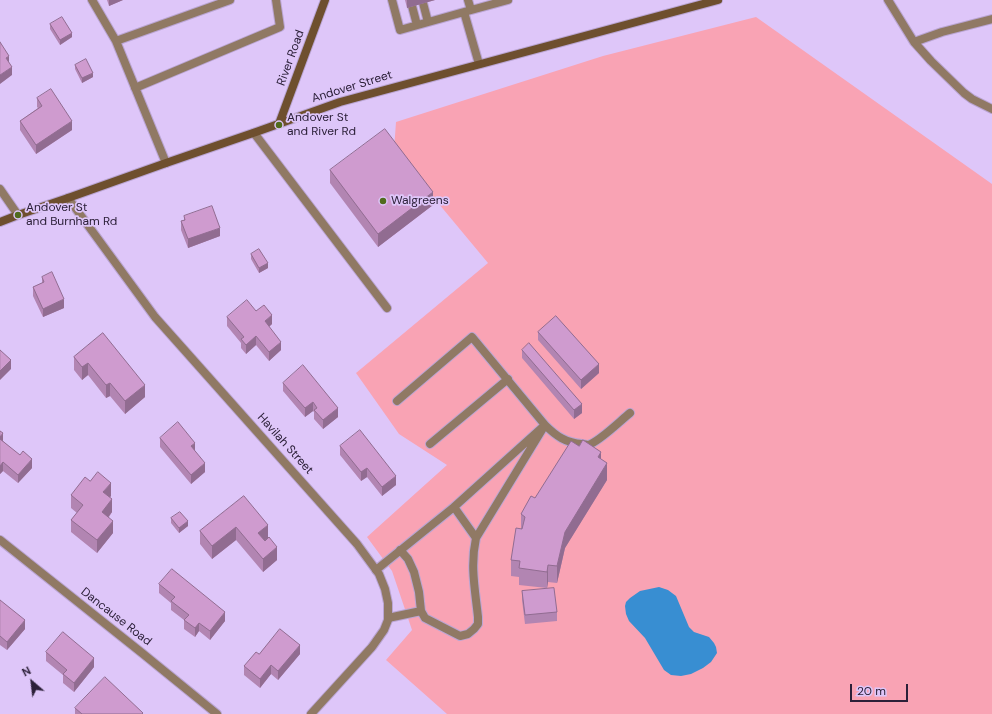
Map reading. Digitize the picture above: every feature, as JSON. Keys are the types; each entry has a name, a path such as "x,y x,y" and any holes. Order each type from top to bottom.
{"main road":[{"name":"River Road","path":"279,124 325,0"},
{"name":"Andover Street","path":"0,222 340,102 718,0"}],"street":[{"path":"92,0 116,41 166,163"},
{"path":"116,41 230,0"},
{"path":"135,88 280,27 276,0"},
{"path":"392,0 400,30 468,11 493,2 508,0"},
{"path":"468,0 468,11 479,64"},
{"path":"888,0 914,42 931,61 964,93 992,110"},
{"path":"423,3 428,22"},
{"path":"412,6 417,25"},
{"path":"914,42 942,32 992,18"},
{"path":"254,133 387,308"},
{"path":"0,189 18,215"},
{"name":"Havilah Street","path":"68,198 155,317 357,544 376,570 385,589 388,603 388,618 384,630 372,646 311,714"},
{"path":"398,402 472,337 508,379 544,425 555,435 567,441 575,444 588,444 601,438 630,413"},
{"path":"430,444 508,379"},
{"path":"400,550 408,559 414,572 419,592 420,611 425,618 460,636 468,634 474,629 478,624 473,570 473,551 476,538 544,425"},
{"path":"376,570 454,507 544,425"},
{"path":"454,507 476,538"},
{"name":"Dancause Road","path":"0,540 217,714"},
{"path":"388,618 420,611"}],"shaded area":[{"path":"756,17 992,184 992,714 447,714 386,660 412,630 392,571 367,537 447,465 399,434 356,373 488,263 394,150 396,122 603,56"}],"water":[{"path":"659,587 668,590 676,596 689,627 694,632 709,637 716,647 717,653 711,662 691,674 681,676 671,675 664,670 645,638 629,621 626,614 626,602 630,598 640,591"}],"building":[{"path":"62,17 72,33 60,40 50,24"},
{"path":"0,42 9,56 6,58 12,67 0,75"},
{"path":"86,59 93,73 82,78 75,65"},
{"path":"51,89 72,121 36,145 20,121 42,106 37,98"},
{"name":"Walgreens","path":"385,129 433,192 378,234 330,170"},
{"path":"212,206 220,228 188,239 181,221 185,220 184,216"},
{"path":"259,249 268,263 259,268 251,254"},
{"path":"52,272 64,299 43,309 33,287 44,282 42,277"},
{"path":"247,300 256,311 264,305 272,315 265,321 281,342 269,352 256,336 246,345 241,339 244,337 227,317"},
{"path":"556,316 599,364 581,380 538,332"},
{"path":"103,333 145,385 125,401 110,383 106,385 88,363 82,367 74,357"},
{"path":"529,343 582,404 574,410 522,350"},
{"path":"0,350 11,360 0,371"},
{"path":"303,365 338,408 323,420 314,410 317,408 313,402 305,408 283,383"},
{"path":"178,422 195,443 191,446 205,463 191,475 160,438"},
{"path":"360,430 396,476 382,487 367,468 361,472 340,446"},
{"path":"0,439 20,455 23,451 32,459 18,475 3,462 0,466"},
{"path":"583,440 601,452 598,457 607,463 565,532 557,566 548,565 547,572 519,568 520,561 511,560 516,528 522,529 525,517 521,514 531,496 535,498 571,441 579,446"},
{"path":"98,472 111,483 103,492 112,499 102,512 113,521 97,540 71,520 83,505 71,495 85,477 90,481"},
{"path":"244,496 268,525 258,533 265,541 269,537 277,547 263,559 236,527 212,546 200,531"},
{"path":"180,512 188,521 179,528 171,518"},
{"path":"172,569 225,612 210,631 199,623 195,628 184,620 189,615 171,601 175,597 159,584"},
{"path":"554,588 557,612 525,615 522,591"},
{"path":"0,600 25,620 7,642 0,636"},
{"path":"280,629 300,645 278,671 271,665 260,679 244,666 256,652 259,654"},
{"path":"63,632 94,658 74,683 63,674 67,670 46,652"},
{"path":"105,677 143,713 82,714 75,708"}],"place":[{"name":"Andover St and River Rd","path":"279,125"},
{"name":"Walgreens","path":"383,201"},
{"name":"Andover St and Burnham Rd","path":"18,215"}]}
